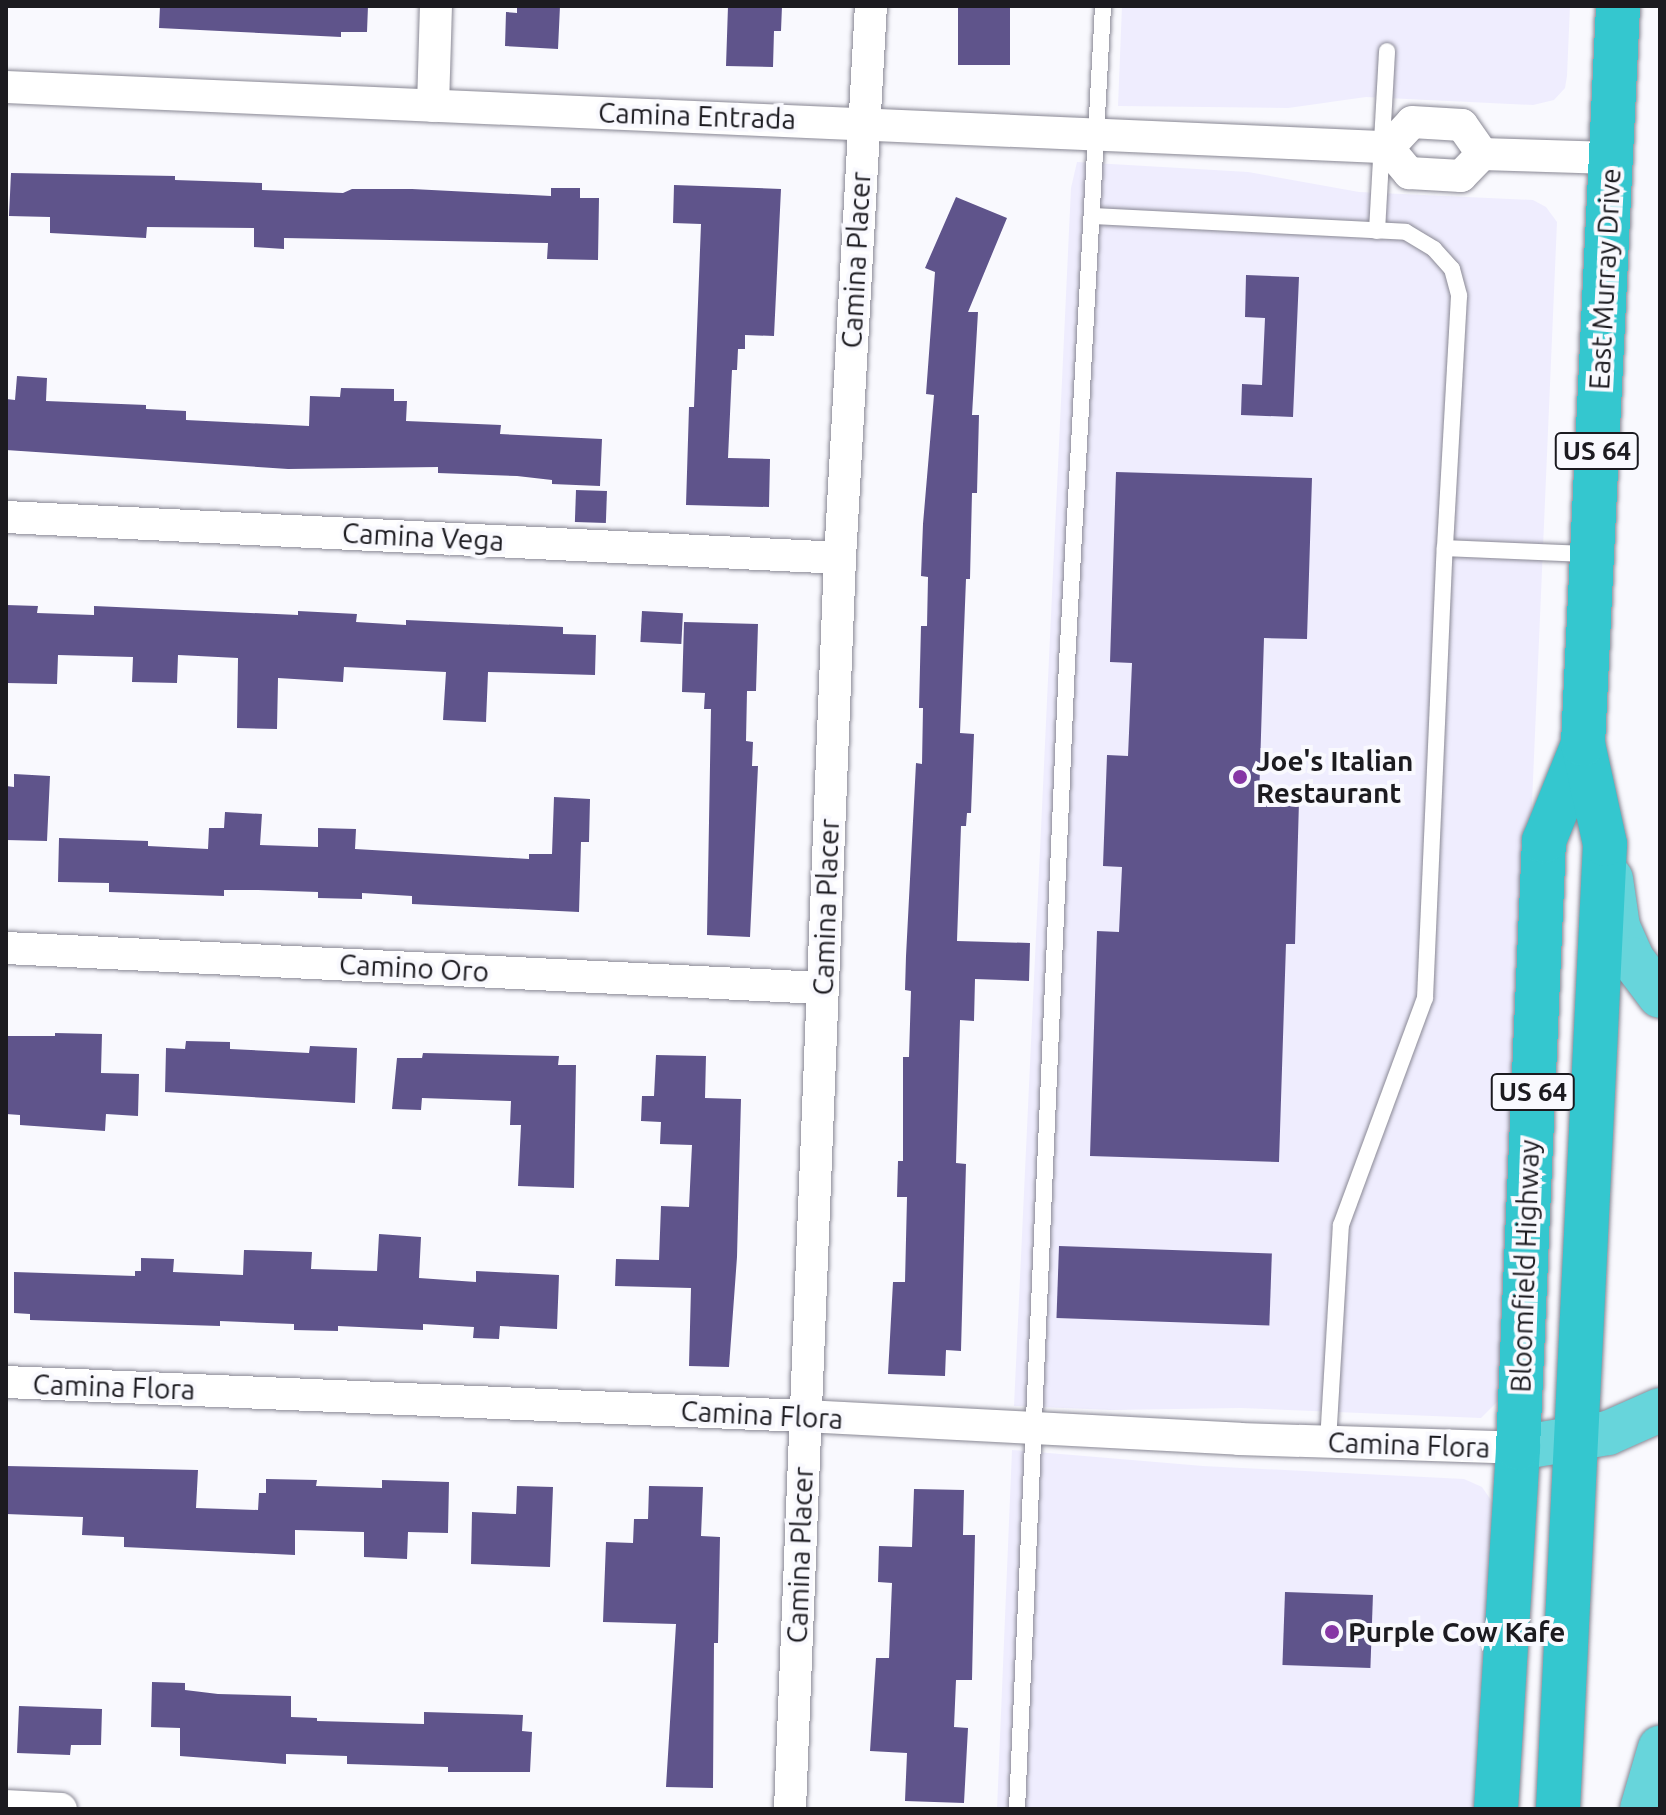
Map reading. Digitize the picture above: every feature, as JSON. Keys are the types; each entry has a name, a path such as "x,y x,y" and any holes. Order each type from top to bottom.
{"highway":[{"name":"East Murray Drive","path":"1583,744 1618,6"},
{"name":"Bloomfield Highway","path":"1558,1809 1605,844 1583,744"},
{"name":"Bloomfield Highway","path":"1496,1809 1518,1448 1544,841 1583,744"}],"main road":[{"path":"1605,844 1618,927 1632,959 1660,996"},
{"path":"1518,1448 1576,1441 1608,1433 1660,1410"},
{"path":"1642,1809 1660,1748"}],"street":[{"path":"433,106 436,6"},
{"name":"Camina Placer","path":"790,1809 840,558 871,6"},
{"name":"Camina Entrada","path":"6,87 1384,148"},
{"path":"1482,154 1462,125 1412,122 1384,148 1409,173 1461,176 1482,154 1611,158"},
{"name":"Camina Vega","path":"6,517 840,558"},
{"name":"Camino Oro","path":"6,948 822,988"},
{"name":"Camina Flora","path":"6,1382 1518,1448"},
{"path":"6,1806 61,1809"}],"lane":[{"path":"1017,1809 1067,663 1103,6"},
{"path":"1377,231 1387,51"},
{"path":"1093,216 1406,232 1434,249 1452,269 1459,296 1425,998 1341,1225 1328,1442"},
{"path":"1445,548 1592,555"}],"shaded area":[{"path":"1122,6 1570,6 1565,88 1554,100 1533,105 1366,97 1288,108 1118,106"},
{"path":"1077,162 1248,172 1359,192 1533,200 1546,207 1557,222 1517,1152 1500,1399 1481,1418 1241,1408 1111,1410 1014,1406 1071,188"},
{"path":"1012,1450 1203,1466 1464,1479 1482,1487 1493,1503 1480,1809 997,1809"}],"building":[{"path":"160,6 368,6 367,32 341,32 341,37 159,28"},
{"path":"517,6 560,6 558,49 505,46 506,12 517,13"},
{"path":"728,6 782,6 781,31 774,31 773,67 726,66"},
{"path":"958,6 1010,6 1010,65 958,65"},
{"path":"11,173 175,176 175,180 262,183 262,190 343,193 352,189 412,189 551,196 551,188 580,188 580,198 599,198 598,260 547,259 548,243 284,238 284,249 254,247 254,228 147,227 146,238 50,233 50,217 9,216"},
{"path":"674,185 781,189 774,336 745,335 745,349 738,349 737,370 732,370 728,458 770,459 769,507 686,505 689,407 694,407 701,224 673,223"},
{"path":"956,197 1007,218 968,312 978,312 972,415 979,415 977,493 972,493 970,579 966,579 960,733 974,734 971,813 967,813 966,826 961,826 957,941 1030,943 1029,981 975,979 974,1021 960,1020 956,1163 966,1164 961,1351 946,1350 945,1376 888,1374 893,1282 905,1282 907,1197 897,1197 898,1161 903,1161 903,1057 909,1057 911,991 905,990 916,763 922,764 923,708 919,708 921,626 927,626 928,577 921,576 934,395 926,394 935,272 925,268"},
{"path":"1246,275 1299,277 1293,417 1241,415 1242,384 1262,385 1265,318 1245,317"},
{"path":"17,376 47,378 46,401 146,405 146,409 186,411 186,420 309,426 310,396 340,397 341,388 394,389 394,401 407,401 406,421 501,425 500,434 602,439 600,486 552,484 552,480 517,476 438,473 438,467 288,469 6,450 6,399 15,400"},
{"path":"1116,472 1312,478 1307,639 1264,638 1259,800 1299,801 1295,944 1286,944 1279,1162 1090,1156 1097,931 1119,932 1122,867 1103,866 1107,755 1128,756 1132,663 1110,662"},
{"path":"576,490 607,491 606,523 575,522"},
{"path":"6,605 38,606 37,613 94,615 94,606 298,615 298,611 357,614 356,622 406,625 406,620 563,627 563,634 596,635 595,675 488,672 486,722 443,720 446,672 344,667 343,682 278,678 277,729 237,728 238,658 178,655 177,683 132,682 133,657 58,655 57,684 6,683"},
{"path":"642,611 683,613 681,644 640,642"},
{"path":"684,622 758,624 756,691 747,691 746,741 753,742 752,766 758,766 750,937 707,935 711,709 704,709 705,693 682,692"},
{"path":"14,774 50,776 47,841 6,840 6,786 14,787"},
{"path":"554,797 590,799 589,842 581,842 579,912 412,904 412,896 362,893 362,899 318,898 318,892 258,890 224,890 224,896 109,892 109,883 58,882 59,838 148,841 148,846 208,849 209,828 224,828 225,812 262,814 260,845 318,847 318,828 356,829 355,849 529,859 529,854 552,854"},
{"path":"55,1033 102,1034 101,1073 139,1074 138,1116 106,1114 105,1131 20,1125 20,1115 6,1114 6,1036 55,1036"},
{"path":"186,1041 230,1042 230,1049 309,1053 310,1046 357,1048 355,1103 165,1092 166,1048 185,1049"},
{"path":"423,1053 559,1056 558,1065 576,1065 574,1188 518,1186 521,1125 510,1125 511,1101 422,1098 421,1110 392,1109 397,1058 422,1058"},
{"path":"656,1055 706,1056 705,1098 741,1099 737,1257 729,1367 689,1366 691,1288 615,1286 616,1259 659,1260 661,1206 689,1207 692,1145 660,1144 661,1122 641,1121 642,1096 654,1096"},
{"path":"379,1234 421,1237 419,1278 476,1282 476,1271 559,1275 557,1329 500,1326 499,1339 473,1338 474,1327 423,1324 423,1330 338,1326 338,1331 294,1330 294,1324 220,1321 220,1326 30,1320 30,1314 14,1313 14,1272 135,1276 135,1271 141,1271 141,1258 174,1259 173,1272 243,1275 244,1250 312,1252 311,1269 377,1271"},
{"path":"1059,1246 1272,1253 1269,1325 1056,1318"},
{"path":"6,1466 198,1470 196,1508 258,1510 259,1493 266,1493 266,1479 317,1480 316,1486 382,1488 382,1480 449,1482 448,1533 408,1532 407,1559 364,1557 364,1532 295,1530 295,1555 124,1547 124,1537 82,1535 83,1517 6,1514"},
{"path":"517,1486 553,1487 550,1567 471,1564 472,1512 516,1514"},
{"path":"649,1486 703,1487 701,1536 720,1537 718,1643 714,1643 713,1788 666,1787 676,1624 603,1622 606,1542 633,1543 634,1519 648,1519"},
{"path":"914,1489 964,1490 963,1535 975,1535 972,1680 956,1680 954,1727 968,1728 964,1803 905,1801 907,1753 870,1751 876,1658 889,1658 892,1583 878,1582 879,1546 912,1547"},
{"name":"Purple Cow Kafe","path":"1285,1592 1373,1595 1370,1668 1282,1665"},
{"path":"152,1682 185,1683 185,1690 218,1694 291,1696 291,1717 317,1718 317,1721 424,1724 424,1712 523,1715 522,1731 532,1732 530,1772 448,1772 448,1767 347,1764 347,1756 286,1754 286,1764 180,1756 180,1728 151,1727"},
{"path":"19,1706 102,1709 101,1745 71,1745 70,1755 17,1753"}],"place":[{"name":"Joe's Italian Restaurant","path":"1240,777"},
{"name":"Purple Cow Kafe","path":"1332,1632"}]}
